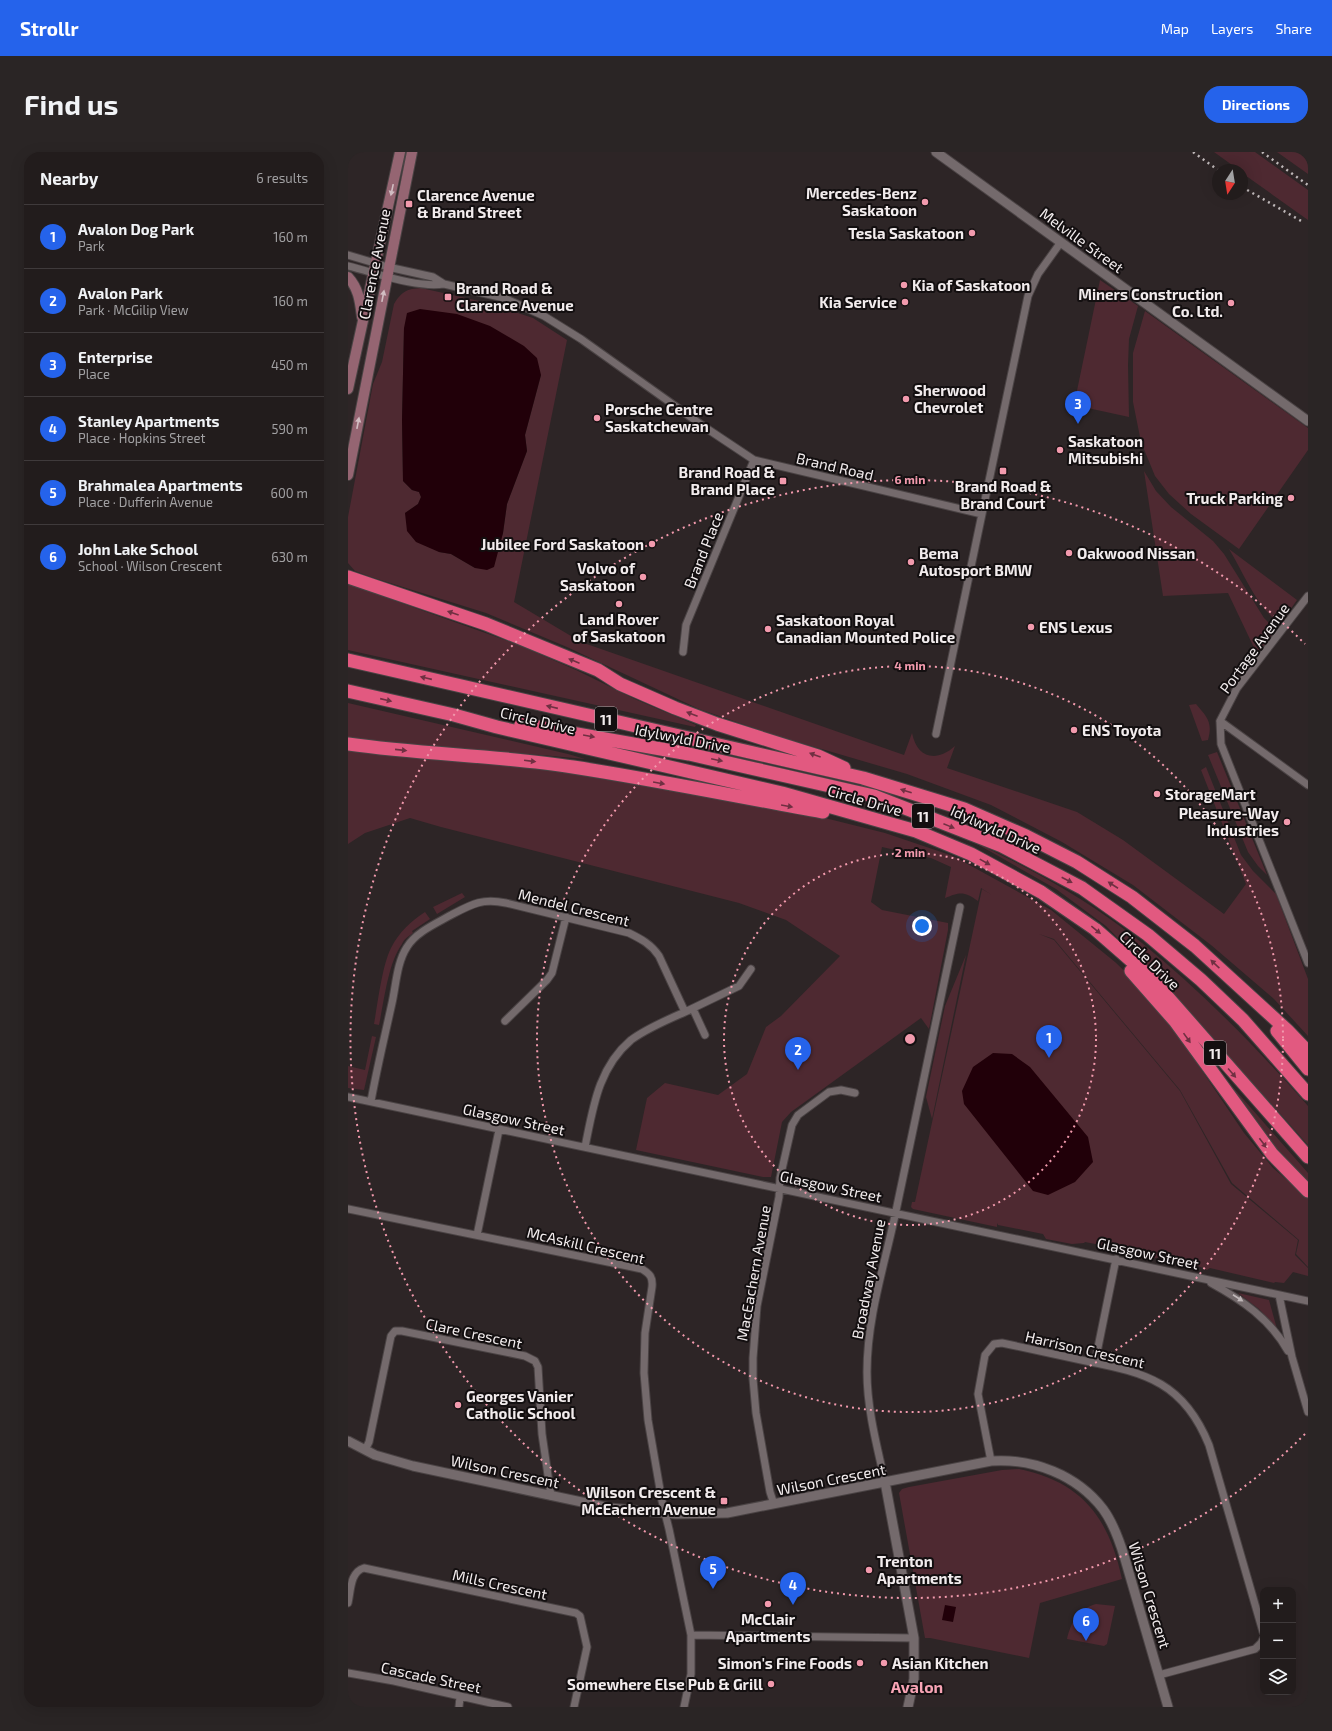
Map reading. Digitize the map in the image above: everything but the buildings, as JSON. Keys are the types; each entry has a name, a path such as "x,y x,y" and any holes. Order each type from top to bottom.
{"highway":[{"path":"350,575 500,630 598,670 620,684 675,708 717,724 818,756 863,778"},
{"name":"Circle Drive","path":"348,660 863,778 964,810 1026,836 1077,862 1132,897 1195,946 1308,1052"},
{"name":"Circle Drive","path":"348,691 782,793 916,831 971,854 1041,892 1095,929 1150,978 1308,1157"},
{"name":"Idylwyld Drive","path":"454,715 498,720 689,754 866,794 1002,846 1082,888 1148,935 1201,980 1243,1020 1308,1094"},
{"path":"348,744 504,758 573,767 884,822"},
{"path":"1120,952 1124,963 1175,1021 1272,1154 1308,1191"},
{"name":"11","path":"1244,991 1308,1069"}],"main road":[{"name":"Clarence Avenue","path":"348,476 387,272 412,152"},
{"name":"Clarence Avenue","path":"348,389 399,154"},
{"path":"348,277 354,283 359,294 363,324"}],"street":[{"name":"Melville Street","path":"936,152 1308,421"},
{"path":"936,734 1028,296 1038,274 1061,242"},
{"path":"348,255 375,268"},
{"path":"348,266 375,268"},
{"name":"Brand Road","path":"375,268 431,286 444,284 504,298 544,316 581,339 706,428 754,460 982,514"},
{"name":"Brand Place","path":"683,652 686,625 754,460"},
{"name":"Portage Avenue","path":"1308,596 1237,688 1220,721 1220,744 1308,963"},
{"path":"1220,721 1308,785"},
{"name":"Mendel Crescent","path":"371,1101 403,955 407,945 442,920 482,901 493,900 566,917 629,933 642,939 653,948 659,956 685,1012"},
{"name":"Broadway Avenue","path":"908,1707 914,1679 914,1638 870,1407 867,1373 868,1340 960,907"},
{"path":"505,1021 547,980 552,973 566,917"},
{"path":"585,1147 601,1082 608,1067 619,1052 632,1039 739,986 751,969"},
{"path":"693,1009 705,1035"},
{"name":"MacEachern Avenue","path":"774,1504 770,1492 756,1413 752,1379 757,1306 779,1197 778,1188 792,1125 798,1115 829,1092 841,1090 855,1093"},
{"name":"Glasgow Street","path":"348,1097 499,1130 896,1212 1308,1301"},
{"path":"477,1235 499,1130"},
{"name":"McAskill Crescent","path":"348,1208 642,1269 651,1274 653,1281 645,1333 644,1373 648,1420 666,1514"},
{"path":"1095,1362 1116,1260"},
{"path":"1204,1279 1239,1298 1260,1315 1276,1333 1292,1357"},
{"path":"1279,1295 1292,1357 1308,1412"},
{"name":"Clare Crescent","path":"365,1450 369,1442 391,1336 395,1332 402,1331 525,1356 535,1362 538,1367 542,1434 551,1496"},
{"name":"Harrison Crescent","path":"991,1461 978,1394 985,1355 994,1344 1002,1343 1095,1362 1137,1372 1154,1379 1175,1394 1190,1409 1202,1427 1209,1445 1260,1623"},
{"name":"Wilson Crescent","path":"348,1441 365,1450 391,1460 413,1466 610,1508 666,1514 721,1514 991,1461 1014,1461 1034,1464 1055,1472 1074,1482 1090,1495 1103,1509 1120,1541 1168,1707"},
{"path":"666,1514 691,1635 691,1674 684,1707"},
{"name":"Mills Crescent","path":"348,1603 354,1574 358,1570 364,1568 576,1613 580,1616 586,1647 574,1707"},
{"path":"691,1635 914,1638"},
{"path":"1159,1675 1254,1649 1260,1644"},
{"name":"Cascade Street","path":"348,1673 394,1681 508,1707"},
{"path":"458,1707 460,1697"}],"shaded area":[{"path":"1214,152 1255,152 1308,190 1308,220 1248,177 1248,164 1231,164"},
{"path":"1277,152 1308,152 1308,174"},
{"path":"1100,280 1138,306 1129,339 1129,417 1074,405"},
{"path":"416,288 488,303 533,318 567,340 514,602 581,642 904,755 912,733 918,748 923,753 928,755 941,755 955,746 947,768 1077,812 1123,840 1224,914 1246,884 1201,770 1206,767 1241,855 1253,871 1276,894 1308,979 1308,1036 1274,999 1211,945 1133,885 1062,842 991,805 907,774 774,735 699,709 567,647 486,613 355,571 348,563 348,517 373,384 382,362 394,304 402,293","holes":["404,328 541,375 525,435 527,451 507,504 503,533 493,567 475,568 451,554 439,552 405,513 418,504 421,497 419,492 412,490 403,481 402,420"]},
{"path":"420,309 457,314 490,326 524,346 537,358 541,375 525,435 527,451 507,504 503,533 494,567 487,570 475,568 451,554 439,552 416,542 407,531 405,513 418,504 421,497 419,492 412,490 403,481 402,420 404,328 407,313"},
{"path":"1145,311 1308,428 1308,450 1239,549 1191,514 1169,494 1155,476 1141,442 1133,402 1133,353"},
{"path":"1144,471 1156,491 1171,507 1213,541 1224,554 1264,618 1276,630 1257,654 1228,593 1163,596"},
{"path":"1229,549 1297,600 1280,624 1271,616 1257,599"},
{"path":"348,584 516,644 576,670 637,700 696,725 695,727 348,650"},
{"path":"348,703 568,754 585,759 348,740"},
{"path":"1196,704 1208,720 1210,729 1208,740 1202,741 1189,705"},
{"path":"348,749 551,770 825,818 885,833 953,856 1051,910 1115,962 1141,987 1186,1047 1244,1133 1273,1168 1308,1198 1308,1267 1296,1254 1299,1240 1232,1183 1180,1090 1054,939 1039,934 1054,940 1180,1091 1231,1184 1298,1240 1295,1255 1308,1268 1308,1276 1293,1272 1284,1283 1274,1283 1210,1268 1207,1270 1196,1265 1190,1267 1183,1263 1170,1260 1163,1261 1160,1257 1151,1259 1124,1254 1121,1249 1085,1242 1072,1244 1046,1239 1043,1234 998,1225 997,1223 997,1227 913,1209 911,1207 912,1202 915,1202 982,889 992,895 981,888 978,901 965,894 958,894 945,898 951,867 931,858 882,847 871,902 882,910 948,923 948,930 929,1029 921,1018 791,1112 782,1122 771,1177 763,1177 636,1150 647,1098 665,1083 718,1095 747,1074 766,1027 781,1016 840,956 786,920 739,903 410,818 365,833 348,844"},
{"path":"1217,752 1267,875 1258,866 1248,852 1208,755"},
{"path":"970,840 1015,862 1081,899 1142,943 1186,981 1249,1042 1308,1106 1308,1145 1172,993 1106,926 1056,889"},
{"path":"462,893 465,897 437,914 433,907"},
{"path":"425,912 430,919 412,931 413,933 404,941 397,952 387,983 379,1025 374,1024 383,974 391,948 406,927"},
{"path":"966,955 932,1119 926,1097 945,1006"},
{"path":"372,1036 376,1037 364,1090 348,1088 348,1066 365,1070"},
{"path":"993,1053 1012,1054 1030,1067 1088,1137 1093,1162 1075,1182 1048,1195 1033,1191 964,1104 962,1091 973,1067"},
{"path":"1209,1060 1308,1173 1308,1182 1281,1157"},
{"path":"1238,1293 1269,1300 1277,1329 1259,1309"},
{"path":"1019,1469 1041,1475 1060,1483 1090,1506 1101,1521 1109,1538 1122,1579 1040,1603 1029,1658 925,1638 899,1493 902,1489 909,1487 1002,1470"},
{"path":"1096,1604 1115,1606 1107,1644 1104,1646 1067,1639 1076,1617 1084,1609"},
{"path":"945,1605 956,1607 953,1622 942,1620"}],"railway":[{"path":"1193,152 1212,166"},
{"path":"1262,152 1308,185"},
{"path":"1248,190 1303,222"}],"place":[{"name":"Mercedes-Benz Saskatoon","path":"925,202"},
{"name":"Clarence Avenue & Brand Street","path":"409,204"},
{"name":"Tesla Saskatoon","path":"972,233"},
{"name":"Kia of Saskatoon","path":"904,285"},
{"name":"Brand Road & Clarence Avenue","path":"448,297"},
{"name":"Kia Service","path":"905,302"},
{"name":"Miners Construction Co. Ltd.","path":"1231,303"},
{"name":"Sherwood Chevrolet","path":"906,399"},
{"name":"Porsche Centre Saskatchewan","path":"597,418"},
{"name":"Enterprise","path":"1078,424"},
{"name":"Saskatoon Mitsubishi","path":"1060,450"},
{"name":"Brand Road & Brand Court","path":"1003,471"},
{"name":"Brand Road & Brand Place","path":"783,481"},
{"name":"Truck Parking","path":"1291,498"},
{"name":"Jubilee Ford Saskatoon","path":"652,544"},
{"name":"Oakwood Nissan","path":"1069,553"},
{"name":"Bema Autosport BMW","path":"911,562"},
{"name":"Volvo of Saskatoon","path":"643,577"},
{"name":"Land Rover of Saskatoon","path":"619,604"},
{"name":"ENS Lexus","path":"1031,627"},
{"name":"Saskatoon Royal Canadian Mounted Police","path":"768,629"},
{"name":"ENS Toyota","path":"1074,730"},
{"name":"StorageMart","path":"1157,794"},
{"name":"Pleasure-Way Industries","path":"1287,822"},
{"name":"Avalon Dog Park","path":"1049,1058"},
{"name":"Avalon Park","path":"798,1070"},
{"name":"Georges Vanier Catholic School","path":"458,1405"},
{"name":"Wilson Crescent & McEachern Avenue","path":"724,1501"},
{"name":"Trenton Apartments","path":"869,1570"},
{"name":"Brahmalea Apartments","path":"713,1589"},
{"name":"McClair Apartments","path":"768,1604"},
{"name":"Stanley Apartments","path":"793,1605"},
{"name":"John Lake School","path":"1086,1641"},
{"name":"Simon's Fine Foods","path":"860,1663"},
{"name":"Asian Kitchen","path":"884,1663"},
{"name":"Somewhere Else Pub & Grill","path":"771,1684"}],"district":[{"name":"Avalon","path":"917,1686"}]}
